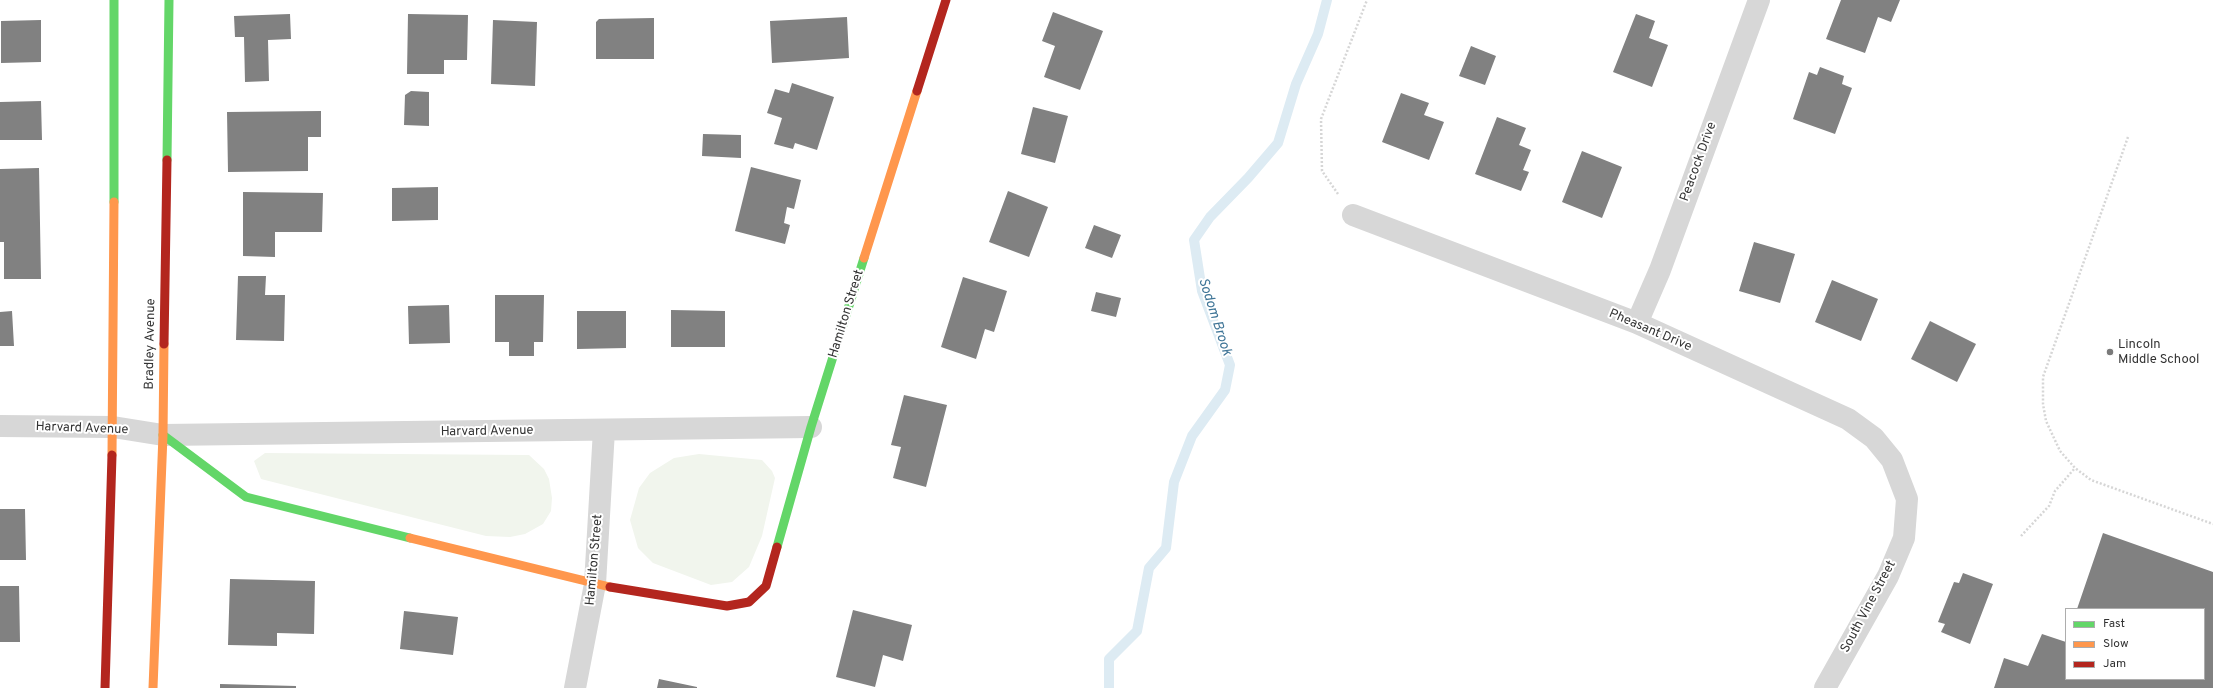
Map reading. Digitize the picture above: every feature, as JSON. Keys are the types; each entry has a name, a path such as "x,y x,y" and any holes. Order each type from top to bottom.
{"street":[{"path":"105,688 113,428 114,0"},
{"name":"Bradley Avenue","path":"153,688 163,435 169,0"},
{"name":"Hamilton Street","path":"727,606 749,602 766,586 811,427 946,0"},
{"name":"Peacock Drive","path":"1637,323 1660,270 1758,0"},
{"name":"Pheasant Drive","path":"1353,215 1637,323 1848,419 1874,438 1892,460 1907,499"},
{"name":"Harvard Avenue","path":"0,426 113,428 163,435 811,427"},
{"name":"Hamilton Street","path":"575,688 595,584 604,430"},
{"name":"Harvard Avenue","path":"163,435 246,497 595,584 727,606"},
{"name":"South Vine Street","path":"1825,688 1888,576 1904,538 1907,499"}],"path":[{"path":"1353,215 1322,171 1321,119 1367,0"},
{"path":"2128,137 2043,377 2043,404 2046,421 2060,451 2075,468 2092,480 2213,524"},
{"path":"2020,536 2049,506 2054,491 2075,468"}],"shaded area":[{"path":"265,453 529,455 544,469 549,479 552,498 551,511 543,524 525,534 510,537 486,536 261,479 254,461"},
{"path":"699,454 762,460 772,471 775,478 762,536 749,567 732,582 711,585 653,563 638,548 630,520 639,488 650,473 674,458"}],"building":[{"path":"1841,0 1900,0 1891,22 1878,17 1865,53 1826,39"},
{"path":"1053,12 1103,31 1080,90 1044,77 1055,46 1042,41"},
{"path":"290,14 291,39 268,40 269,81 245,82 244,37 235,37 234,16"},
{"path":"408,14 468,15 467,60 444,60 444,74 407,74"},
{"path":"1636,14 1655,21 1649,38 1668,45 1652,87 1613,72"},
{"path":"847,17 849,58 772,63 770,21"},
{"path":"654,18 654,59 596,59 596,22 599,19"},
{"path":"41,20 41,62 1,63 1,21"},
{"path":"493,20 537,22 535,86 491,84"},
{"path":"1471,46 1496,56 1485,85 1459,76"},
{"path":"1820,67 1844,76 1842,84 1852,88 1835,134 1793,119 1809,72 1817,75"},
{"path":"792,83 834,97 817,150 795,143 793,149 774,144 782,118 767,113 775,89 789,93"},
{"path":"411,91 429,92 429,126 404,125 405,95"},
{"path":"1401,93 1429,103 1424,115 1444,122 1429,160 1382,142"},
{"path":"41,101 42,140 0,140 0,102"},
{"path":"1033,107 1068,116 1055,163 1021,154"},
{"path":"321,111 321,137 308,137 308,171 228,172 227,112"},
{"path":"1497,117 1526,128 1519,145 1531,150 1523,170 1529,172 1521,191 1475,174"},
{"path":"703,134 741,135 741,158 702,156"},
{"path":"1582,151 1622,167 1602,218 1562,202"},
{"path":"751,167 801,180 794,209 787,207 784,223 790,225 785,244 735,231"},
{"path":"39,168 41,279 4,279 4,242 0,242 0,169"},
{"path":"438,187 438,220 392,221 392,188"},
{"path":"1008,191 1048,207 1029,257 989,242"},
{"path":"243,192 323,193 322,232 275,232 275,257 243,256"},
{"path":"1094,225 1121,235 1112,258 1085,248"},
{"path":"1754,242 1795,254 1780,303 1739,291"},
{"path":"238,276 266,276 265,295 285,295 284,341 236,340"},
{"path":"963,277 1007,291 994,332 985,329 976,359 941,347"},
{"path":"1832,280 1878,299 1861,341 1815,322"},
{"path":"1096,292 1121,298 1116,317 1091,311"},
{"path":"495,295 544,295 543,342 534,342 534,356 509,356 509,342 495,342"},
{"path":"449,305 450,343 409,344 408,306"},
{"path":"671,310 725,311 725,347 671,347"},
{"path":"12,311 14,346 0,346 0,312"},
{"path":"577,311 626,311 626,348 577,349"},
{"path":"1930,321 1976,344 1957,382 1911,359"},
{"path":"904,395 947,405 926,487 893,478 901,447 891,445"},
{"path":"0,509 25,509 26,560 0,560"},
{"path":"2103,533 2213,572 2213,688 1994,688 2004,658 2028,666 2042,634 2065,642 2065,680 2205,680 2205,608 2077,608"},
{"path":"1963,573 1993,584 1970,644 1941,632 1945,624 1938,622 1954,582 1959,583"},
{"path":"230,579 315,581 314,634 277,633 277,646 228,645"},
{"path":"0,586 19,586 20,642 0,642"},
{"path":"853,610 912,625 903,661 883,655 875,687 836,677"},
{"path":"404,611 458,617 453,655 400,649"},
{"path":"659,679 697,687 697,688 657,688"},
{"path":"220,684 296,686 296,688 220,688"}],"waterway":[{"name":"Sodom Brook","path":"1109,688 1109,659 1137,631 1149,568 1166,548 1174,482 1192,436 1225,390 1230,365 1202,291 1194,240 1210,217 1248,178 1278,143 1296,84 1318,34 1327,0"}],"traffic: fast":[{"path":"114,0 114,202"},
{"path":"167,160 169,0"},
{"path":"777,547 811,427 864,258"},
{"path":"163,435 246,497 410,538"}],"traffic: slow":[{"path":"864,258 917,91"},
{"path":"112,455 114,202"},
{"path":"153,688 163,435 164,344"},
{"path":"410,538 610,587"}],"traffic: jam":[{"path":"917,91 946,0"},
{"path":"164,344 167,160"},
{"path":"105,688 112,455"},
{"path":"610,587 727,606 749,602 766,586 777,547"}],"place":[{"name":"Lincoln Middle School","path":"2110,352"}]}
